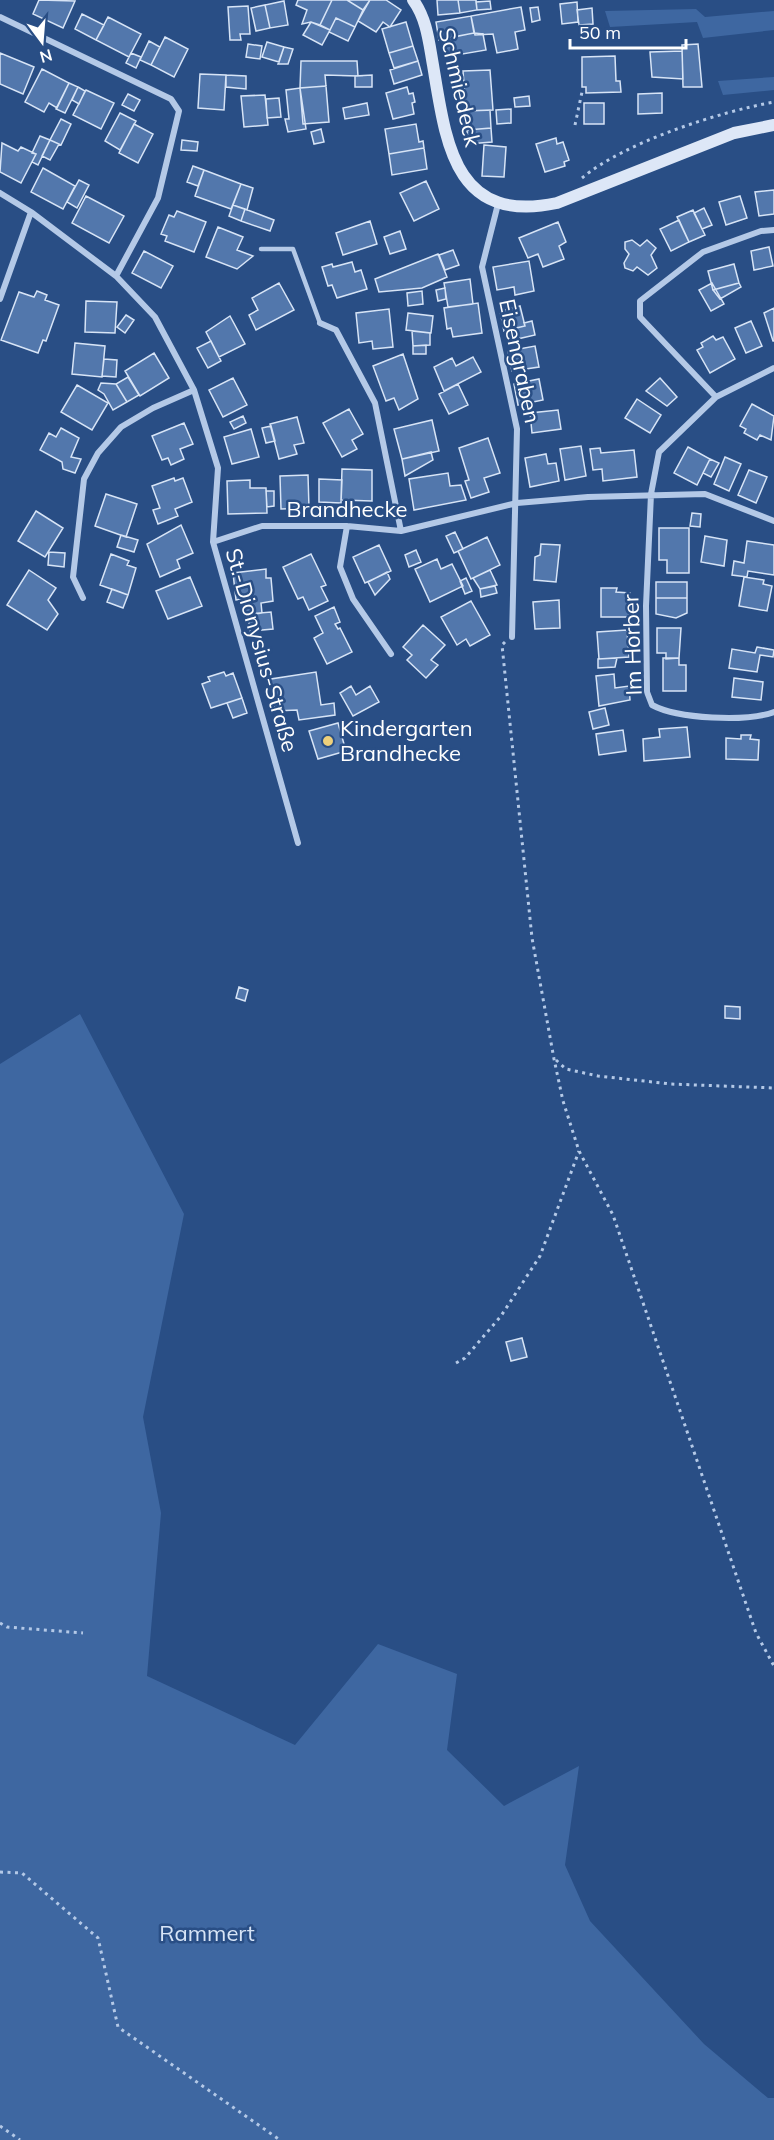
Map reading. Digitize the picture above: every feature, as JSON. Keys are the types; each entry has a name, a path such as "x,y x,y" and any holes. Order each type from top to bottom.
{"main road":[{"name":"Schmiedeck","path":"417,3 428,36 444,135 467,182 482,196 498,204 533,208 557,203 735,133 774,125"}],"street":[{"path":"0,17 171,99 178,111 158,198 116,276"},
{"name":"St.-Dionysius-Straße","path":"0,193 31,212 116,276 155,317 194,390 218,468 213,542 298,843"},
{"name":"Eisengraben","path":"498,204 482,267 517,429 512,637"},
{"path":"0,299 31,212"},
{"path":"716,397 640,317 640,301 703,252 760,231 774,230"},
{"path":"320,323 336,330 375,403 401,531"},
{"path":"651,495 659,452 716,397 774,368"},
{"path":"83,598 73,576 84,479 98,453 121,427 153,408 194,390"},
{"path":"516,502 705,494 774,521"},
{"name":"Im Horber","path":"651,495 646,606 647,692 652,705 664,712 727,717 764,716 774,712"},
{"name":"Brandhecke","path":"213,542 262,526 347,526 401,531 516,502"},
{"path":"347,526 340,567 353,599 391,654"}],"lane":[{"path":"261,249 293,249 320,323"}],"path":[{"path":"574,125 582,92"},
{"path":"576,196 581,178 600,163 730,110 774,102"},
{"path":"512,637 502,645 532,938 563,1101 579,1151 613,1215 756,1633 774,1666"},
{"path":"554,1059 566,1069 598,1076 671,1084 774,1088"},
{"path":"456,1363 465,1358 501,1316 540,1256 579,1151"},
{"path":"0,1623 7,1627 83,1633"},
{"path":"0,1872 22,1873 98,1938 118,2027 280,2140"},
{"path":"0,2126 20,2140"}],"green space":[{"path":"696,9 705,17 774,11 774,30 703,38 697,22 610,27 605,11"},
{"path":"774,77 774,90 723,95 718,81"},
{"name":"Rammert","path":"80,1014 184,1214 143,1417 161,1513 147,1676 295,1745 378,1644 457,1674 447,1750 504,1806 579,1766 565,1865 590,1921 704,2044 768,2098 774,2098 774,2140 0,2140 0,1064"}],"building":[{"path":"39,0 75,1 63,28 33,14"},
{"path":"298,0 332,0 320,25 311,22 302,24 307,10 296,5"},
{"path":"332,0 347,0 363,10 355,27 336,18 330,30 320,25"},
{"path":"347,0 370,0 363,10"},
{"path":"370,0 386,0 401,10 390,27 383,22 376,32 358,21"},
{"path":"437,0 458,0 460,13 438,15"},
{"path":"458,0 476,0 477,10 460,13"},
{"path":"284,1 288,25 270,28 265,5"},
{"path":"490,1 491,9 477,10 476,2"},
{"path":"577,2 578,22 562,24 560,4"},
{"path":"265,5 270,28 256,31 251,8"},
{"path":"248,6 250,34 240,34 241,40 230,40 228,7"},
{"path":"521,7 525,30 515,32 518,49 497,53 493,34 475,35 471,16"},
{"path":"538,7 540,20 532,22 530,8"},
{"path":"592,8 593,24 579,25 577,10"},
{"path":"82,14 104,25 96,40 75,29"},
{"path":"471,16 474,33 439,40 436,22"},
{"path":"108,17 141,34 129,57 96,40"},
{"path":"336,18 355,27 348,41 329,32"},
{"path":"311,22 330,30 322,45 303,35"},
{"path":"406,22 413,46 389,53 382,29"},
{"path":"474,33 483,34 486,50 445,57 442,39"},
{"path":"165,37 188,49 174,77 151,65"},
{"path":"149,41 160,47 151,65 140,60"},
{"path":"267,42 284,47 279,62 262,57"},
{"path":"248,44 262,46 260,59 246,57"},
{"path":"698,44 702,87 683,87 682,45"},
{"path":"413,46 418,61 394,68 389,53"},
{"path":"284,47 293,49 288,64 278,64"},
{"path":"682,51 683,79 652,77 650,52"},
{"path":"0,53 34,67 23,94 0,84"},
{"path":"131,53 141,57 136,68 126,63"},
{"path":"615,56 616,81 620,81 621,92 586,93 586,87 582,87 582,57"},
{"path":"301,61 357,61 358,76 325,75 326,86 300,88"},
{"path":"418,61 422,75 394,84 390,70"},
{"path":"42,69 69,83 57,108 49,103 44,112 25,102"},
{"path":"490,70 493,110 466,111 463,71"},
{"path":"200,74 226,75 224,110 198,108"},
{"path":"226,75 246,76 246,89 226,87"},
{"path":"372,75 372,87 355,87 355,76"},
{"path":"69,83 78,87 65,113 56,109"},
{"path":"326,86 329,122 303,124 300,88"},
{"path":"78,87 85,91 79,104 72,100"},
{"path":"407,87 409,94 413,93 414,114 393,119 386,93"},
{"path":"300,88 306,129 288,132 285,119 289,119 286,90"},
{"path":"86,90 114,103 101,129 73,115"},
{"path":"662,93 662,113 638,114 638,94"},
{"path":"128,94 140,100 134,111 122,105"},
{"path":"265,95 268,125 244,127 241,96"},
{"path":"529,96 530,106 515,107 514,98"},
{"path":"279,98 281,117 267,118 266,99"},
{"path":"367,103 369,115 345,119 343,108"},
{"path":"584,103 604,103 604,124 584,124"},
{"path":"511,109 511,123 497,124 496,110"},
{"path":"490,110 491,128 467,130 466,111"},
{"path":"120,113 136,121 120,150 105,141"},
{"path":"61,119 71,124 61,145 50,140"},
{"path":"134,124 153,134 138,163 119,153"},
{"path":"416,124 419,142 423,141 424,148 389,154 385,129"},
{"path":"491,128 492,142 468,144 467,130"},
{"path":"321,129 324,142 314,144 311,132"},
{"path":"40,136 50,140 38,165 32,162 36,154 32,153"},
{"path":"556,138 557,144 563,142 569,160 564,162 565,166 545,172 536,144"},
{"path":"50,140 59,144 50,160 42,156"},
{"path":"182,140 198,142 197,151 181,150"},
{"path":"2,143 18,151 21,147 36,154 21,183 0,172"},
{"path":"484,145 506,147 504,177 482,176"},
{"path":"424,148 427,169 392,175 389,154"},
{"path":"193,166 204,170 198,186 187,182"},
{"path":"43,168 75,186 63,209 31,192"},
{"path":"204,170 241,184 231,209 195,196"},
{"path":"79,180 89,185 77,208 67,202"},
{"path":"426,181 439,209 414,221 400,193"},
{"path":"241,184 253,188 247,210 233,205"},
{"path":"774,190 774,214 759,216 755,192"},
{"path":"86,196 124,216 109,243 72,223"},
{"path":"740,196 747,218 726,225 719,202"},
{"path":"233,205 245,209 241,221 229,216"},
{"path":"704,208 712,225 702,229 694,213"},
{"path":"245,209 274,220 270,231 241,221"},
{"path":"693,210 705,235 689,242 677,217"},
{"path":"177,211 206,222 194,252 165,241 167,236 161,234 169,215 174,217"},
{"path":"679,220 689,242 671,251 660,229"},
{"path":"370,221 377,244 343,255 336,233"},
{"path":"558,222 566,242 559,246 564,259 543,267 538,254 528,258 519,238"},
{"path":"218,227 243,237 237,250 253,256 237,269 206,257"},
{"path":"400,231 406,249 390,254 384,237"},
{"path":"632,240 640,246 647,240 656,248 651,255 657,268 648,275 637,267 633,271 625,268 624,263 629,254 625,249 625,242"},
{"path":"769,247 773,266 754,270 751,251"},
{"path":"453,250 459,265 445,270 439,255"},
{"path":"144,251 173,266 161,288 132,273"},
{"path":"438,254 447,277 422,288 379,292 375,279"},
{"path":"529,261 534,291 515,295 514,287 497,290 493,267"},
{"path":"352,262 355,272 361,270 367,289 337,298 332,285 328,286 322,267 332,264 333,267"},
{"path":"734,264 739,283 713,290 708,271"},
{"path":"470,279 473,304 448,307 444,283"},
{"path":"279,283 294,310 256,330 249,315 258,310 252,298"},
{"path":"712,283 724,304 711,311 699,290"},
{"path":"739,283 741,287 720,299 713,290"},
{"path":"445,288 446,299 438,301 436,290"},
{"path":"37,291 47,295 45,300 59,305 46,341 43,340 38,353 1,340 19,292 34,297"},
{"path":"422,291 423,304 408,306 407,293"},
{"path":"86,301 117,302 115,333 85,332"},
{"path":"478,303 482,333 453,337 451,328 447,329 444,308"},
{"path":"520,306 525,326 504,331 500,311"},
{"path":"774,308 774,341 773,341 764,313"},
{"path":"389,309 393,347 373,349 372,341 359,343 356,313"},
{"path":"408,313 433,316 431,333 406,330"},
{"path":"126,315 134,320 125,333 117,327"},
{"path":"230,316 245,344 219,357 206,332"},
{"path":"532,321 535,335 513,340 511,329 525,326 524,323"},
{"path":"751,321 762,346 746,353 735,328"},
{"path":"412,331 430,333 430,345 413,346"},
{"path":"713,336 716,340 723,337 735,359 710,373 697,350 703,347 701,343"},
{"path":"211,341 221,361 208,368 197,348"},
{"path":"75,343 105,346 102,377 72,374"},
{"path":"426,345 426,354 413,354 413,346"},
{"path":"535,346 539,367 512,371 508,351"},
{"path":"154,353 169,378 140,396 125,371"},
{"path":"403,354 418,399 399,410 394,398 386,401 373,366"},
{"path":"473,357 481,372 444,391 434,367 452,358 456,366"},
{"path":"104,359 117,360 116,377 102,376"},
{"path":"128,377 139,395 127,402 116,384"},
{"path":"233,378 247,405 223,417 209,390"},
{"path":"660,378 677,397 667,406 646,391"},
{"path":"539,379 543,400 518,405 514,384"},
{"path":"101,383 116,384 127,402 113,410 104,394 98,390"},
{"path":"458,384 468,405 449,414 439,394"},
{"path":"77,385 108,403 92,430 61,412"},
{"path":"637,399 661,415 650,433 625,418"},
{"path":"752,404 774,416 771,440 760,435 757,440 744,433 746,429 740,426"},
{"path":"349,409 363,434 352,440 357,449 342,457 323,423"},
{"path":"558,410 561,429 532,433 530,413"},
{"path":"243,416 246,423 234,429 230,422"},
{"path":"297,417 304,443 294,445 297,454 279,459 270,424"},
{"path":"432,420 439,451 402,459 394,429"},
{"path":"184,423 193,444 180,449 184,459 171,465 168,458 162,460 152,436"},
{"path":"271,426 275,441 266,443 262,428"},
{"path":"61,428 79,438 71,457 81,459 75,473 63,469 62,462 40,450 49,433 56,437"},
{"path":"251,429 259,457 232,464 224,437"},
{"path":"488,438 500,473 484,478 489,492 471,498 465,481 469,480 459,448"},
{"path":"581,446 586,476 565,480 560,449"},
{"path":"688,447 710,459 697,485 674,473"},
{"path":"600,448 601,453 634,450 637,477 603,481 602,469 593,470 590,449"},
{"path":"431,452 433,460 405,476 402,459"},
{"path":"546,454 548,464 556,463 559,481 530,487 525,458"},
{"path":"725,457 741,464 729,491 714,484"},
{"path":"710,459 719,463 711,477 703,473"},
{"path":"342,469 372,470 372,501 341,500"},
{"path":"749,470 767,477 756,503 738,495"},
{"path":"448,473 450,486 461,485 466,500 414,510 409,479"},
{"path":"308,475 309,508 281,509 280,476"},
{"path":"174,478 175,481 183,478 192,502 175,509 178,516 158,524 153,510 160,508 152,486"},
{"path":"319,479 342,480 341,503 319,502"},
{"path":"250,480 250,488 266,488 267,513 228,514 227,481"},
{"path":"266,491 274,491 274,506 267,507"},
{"path":"106,494 137,504 126,537 95,526"},
{"path":"36,511 63,528 45,557 18,541"},
{"path":"692,513 701,514 700,527 690,526"},
{"path":"181,525 193,553 177,560 180,568 160,577 147,544"},
{"path":"659,528 689,528 689,573 667,573 667,560 659,560"},
{"path":"455,532 463,549 454,553 446,536"},
{"path":"121,535 138,540 134,552 117,547"},
{"path":"705,536 727,540 724,566 701,562"},
{"path":"487,537 500,565 471,579 458,551"},
{"path":"747,541 774,545 774,575 748,571 747,577 732,575 734,561 744,563"},
{"path":"541,544 560,545 556,582 534,580 535,557 540,555"},
{"path":"379,545 391,571 365,583 353,557"},
{"path":"416,550 421,562 409,567 405,555"},
{"path":"49,552 65,553 64,567 48,565"},
{"path":"111,554 129,561 127,565 136,568 128,595 100,585"},
{"path":"311,554 326,585 321,587 328,601 309,610 303,597 298,599 283,567"},
{"path":"437,559 441,569 452,564 463,586 430,602 415,569"},
{"path":"266,569 266,578 271,578 273,601 261,603 262,613 245,615 243,599 236,600 233,573"},
{"path":"29,570 56,588 48,600 58,614 47,630 7,605"},
{"path":"490,570 497,585 480,589 473,578"},
{"path":"387,572 390,579 375,595 368,582"},
{"path":"190,577 202,606 168,619 156,591"},
{"path":"744,577 764,580 763,584 772,586 767,611 739,606"},
{"path":"466,578 472,591 465,594 460,581"},
{"path":"656,582 687,582 687,598 656,598"},
{"path":"495,586 497,593 481,597 480,589"},
{"path":"601,588 617,588 616,592 630,593 629,617 601,617"},
{"path":"112,589 128,595 123,608 107,602"},
{"path":"656,598 687,598 687,613 676,618 656,614"},
{"path":"559,600 560,628 535,629 533,602"},
{"path":"471,601 490,635 470,646 466,639 457,645 441,617"},
{"path":"334,607 340,622 335,624 338,629 340,628 352,652 327,664 314,638 323,633 315,616"},
{"path":"271,612 273,629 250,631 248,614"},
{"path":"423,625 445,645 431,660 438,665 426,678 407,660 412,655 403,647"},
{"path":"657,628 681,628 679,658 666,659 666,653 657,653"},
{"path":"627,630 629,657 599,659 597,632"},
{"path":"757,647 774,650 773,657 760,655 757,672 729,668 732,649 755,653"},
{"path":"617,658 615,667 598,668 598,659"},
{"path":"663,658 679,658 679,665 686,665 686,691 663,691"},
{"path":"224,672 226,676 233,673 242,698 211,708 202,684 210,681 208,677"},
{"path":"316,672 321,705 334,703 335,715 299,720 297,710 275,711 271,679"},
{"path":"614,674 615,688 629,686 630,700 599,706 596,676"},
{"path":"734,678 763,682 761,700 732,697"},
{"path":"351,686 356,695 370,686 379,702 353,716 340,693"},
{"path":"242,698 247,713 233,718 227,703"},
{"path":"605,708 609,725 593,729 589,712"},
{"name":"Kindergarten Brandhecke","path":"338,723 346,751 318,759 309,731"},
{"path":"687,727 690,757 644,761 643,739 660,737 659,729"},
{"path":"623,730 626,751 599,755 596,734"},
{"path":"741,735 751,735 750,739 759,740 758,760 726,759 726,738 741,739"},
{"path":"239,987 248,990 245,1001 236,998"},
{"path":"725,1006 740,1007 740,1019 725,1018"},
{"path":"522,1338 527,1357 511,1361 506,1342"}],"place":[{"name":"Kindergarten Brandhecke","path":"328,741"}]}
